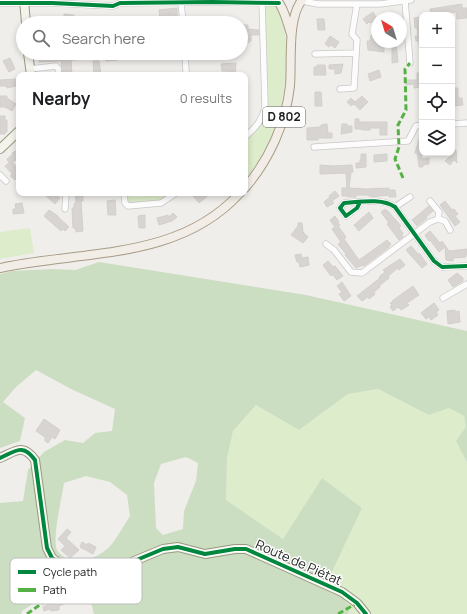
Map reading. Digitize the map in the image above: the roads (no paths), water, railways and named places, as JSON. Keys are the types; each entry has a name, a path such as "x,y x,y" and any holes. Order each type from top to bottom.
{"main road":[{"path":"279,2 290,7 301,2"},
{"name":"D 802","path":"279,2 285,12 291,36"},
{"name":"D 802","path":"248,184 266,159 282,122 290,86 291,36 295,12 301,2"},
{"path":"0,268 22,263 134,249 170,240 213,217 237,196"}],"street":[{"path":"313,0 318,4"},
{"path":"301,2 318,4 380,4 408,0 410,63"},
{"path":"0,3 24,1 113,6 120,4 181,2 279,2"},
{"path":"24,1 25,16"},
{"path":"248,134 258,124 264,114 265,1"},
{"path":"181,2 182,16"},
{"path":"340,89 354,88 357,40 352,34 357,4"},
{"path":"315,54 356,53"},
{"path":"29,60 30,72 56,66 59,72"},
{"path":"185,60 186,71"},
{"path":"455,124 467,123"},
{"path":"314,147 408,141 416,126 419,126"},
{"path":"0,150 16,134"},
{"path":"0,175 6,181"},
{"path":"65,209 66,196"},
{"path":"124,196 125,203 128,206 160,203 171,196"},
{"path":"395,208 410,196"},
{"path":"430,201 439,212 438,219"},
{"path":"360,202 388,202 395,208 434,260 442,267 467,266"},
{"path":"326,244 334,250 351,272 362,273 430,222 438,219 445,221 450,230"},
{"path":"443,298 467,284"},
{"name":"Route de Piétat","path":"0,458 17,450 24,450 29,452 35,460 47,548 52,558"},
{"name":"Route de Piétat","path":"141,558 163,549 178,547 205,554 235,549 246,550 342,592 357,603 366,614"}]}
